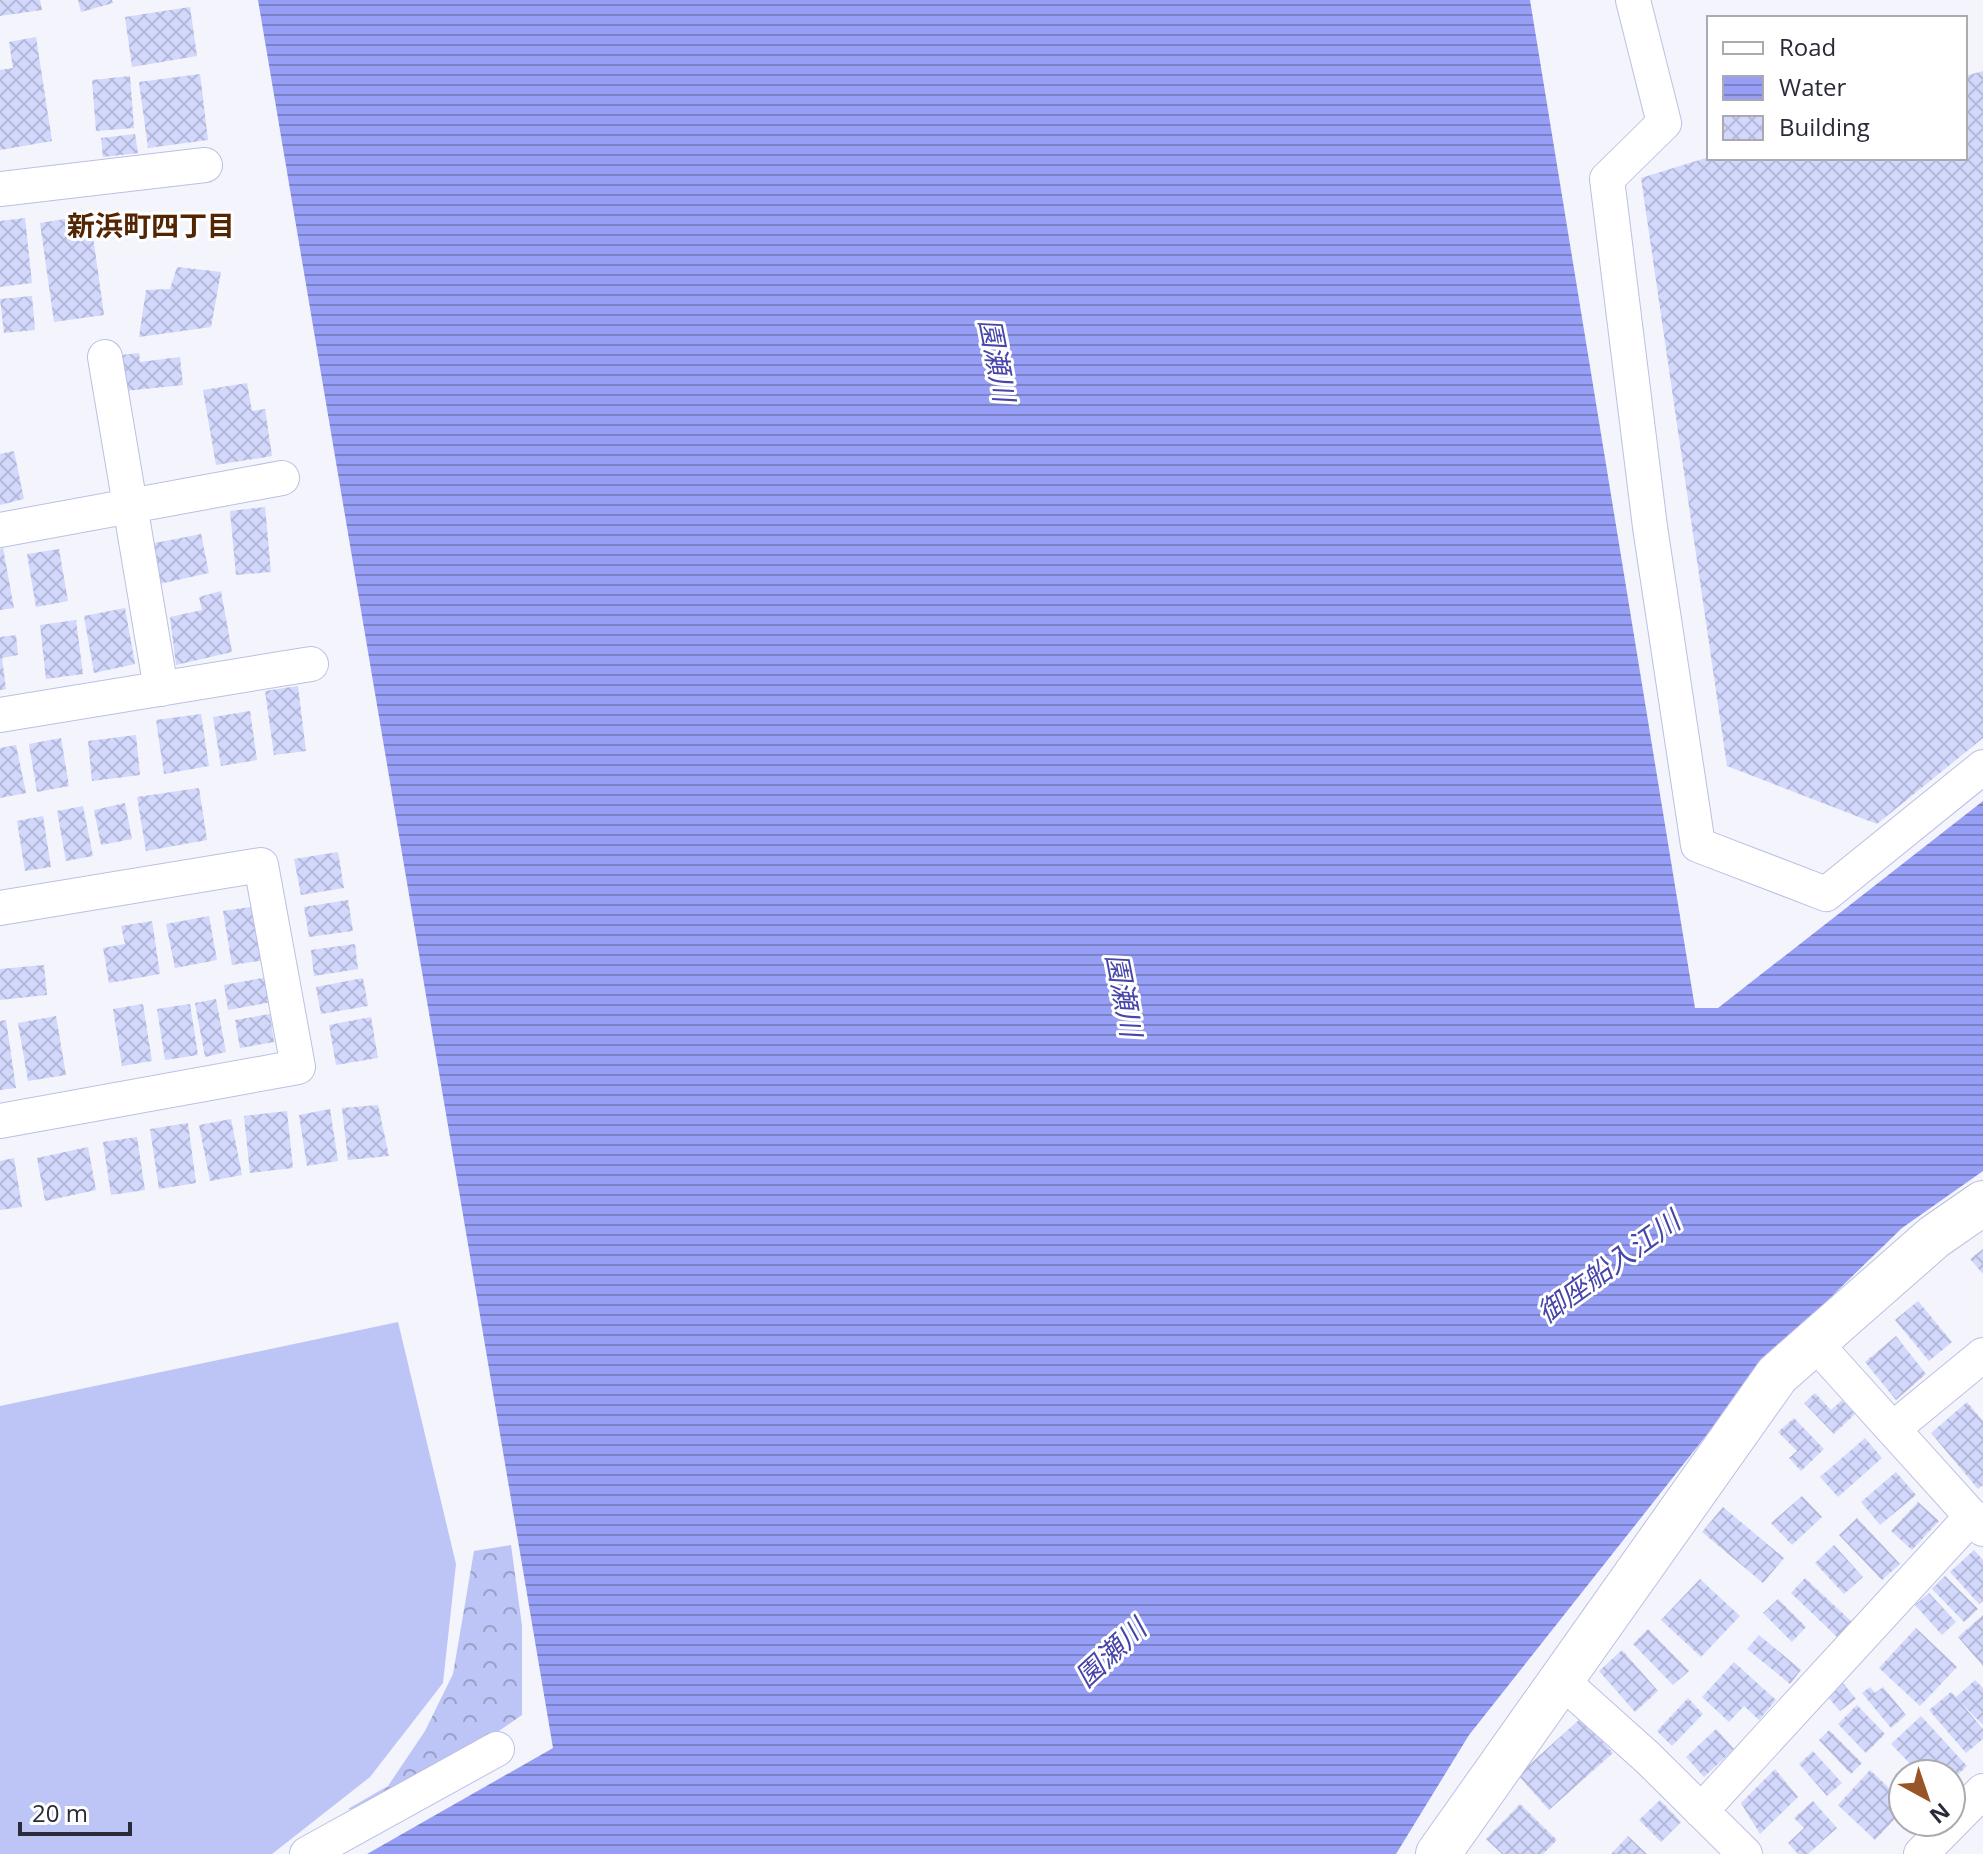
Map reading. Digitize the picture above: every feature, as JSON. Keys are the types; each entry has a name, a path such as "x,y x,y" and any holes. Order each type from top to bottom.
{"street":[{"path":"1633,0 1664,123 1607,179 1650,527 1698,845 1826,894 1983,767"},
{"path":"0,189 205,165"},
{"path":"105,357 161,689"},
{"path":"0,530 282,478"},
{"path":"0,715 311,664"},
{"path":"0,908 261,865 298,1067 0,1121"},
{"path":"1444,1852 1561,1680 1777,1375 1934,1237 1983,1203"},
{"path":"1701,1811 1977,1523 1814,1342"},
{"path":"1894,1428 1983,1355"},
{"path":"1561,1680 1745,1854"},
{"path":"307,1854 497,1749"},
{"path":"1921,1854 1983,1791"}],"green space":[{"path":"398,1322 456,1564 443,1683 370,1777 272,1854 0,1854 0,1406"},
{"path":"511,1545 522,1626 522,1715 448,1766 366,1813 348,1809 388,1786 425,1731 453,1674 474,1551"}],"water":[{"path":"258,0 1530,0 1695,1008 1718,1008 1983,801 1983,1171 1902,1228 1739,1394 1469,1735 1396,1854 367,1854 553,1748"}],"building":[{"path":"0,0 40,0 42,10 0,16"},
{"path":"78,0 112,0 113,3 81,12"},
{"path":"190,7 197,56 132,67 125,17"},
{"path":"36,37 52,141 0,150 0,70 13,68 9,42"},
{"path":"1983,71 1983,738 1877,824 1727,766 1641,178 1707,158 1967,160 1967,75"},
{"path":"200,74 208,140 148,148 139,82"},
{"path":"130,76 134,128 96,131 92,80"},
{"path":"135,134 138,153 103,157 101,138"},
{"path":"90,215 104,315 54,322 40,223"},
{"path":"25,218 32,283 0,287 0,221"},
{"path":"177,267 221,272 211,327 139,337 146,290 170,289"},
{"path":"32,296 35,330 4,333 0,299"},
{"path":"139,353 140,362 180,357 183,385 125,391 121,355"},
{"path":"247,383 252,411 265,409 272,456 216,465 203,390"},
{"path":"14,451 24,499 0,505 0,454"},
{"path":"265,507 271,572 236,575 230,511"},
{"path":"201,534 209,573 159,584 150,544"},
{"path":"3,548 14,608 0,610 0,549"},
{"path":"59,549 68,601 36,607 27,554"},
{"path":"221,591 232,652 176,665 170,617 202,610 199,597"},
{"path":"125,608 135,664 94,673 84,616"},
{"path":"76,620 83,674 46,679 40,625"},
{"path":"16,635 18,655 2,658 6,689 0,690 0,637"},
{"path":"298,686 306,751 274,755 265,691"},
{"path":"250,711 257,760 221,766 213,717"},
{"path":"201,714 209,766 164,774 156,720"},
{"path":"136,735 140,775 92,781 88,741"},
{"path":"61,738 69,786 37,792 29,744"},
{"path":"16,745 26,793 0,798 0,748"},
{"path":"199,788 207,840 146,851 137,797"},
{"path":"125,803 132,839 101,845 94,810"},
{"path":"83,806 93,856 66,861 57,811"},
{"path":"43,816 51,867 25,871 17,821"},
{"path":"338,852 344,888 301,895 294,859"},
{"path":"348,900 353,931 309,937 304,907"},
{"path":"257,906 265,960 232,965 223,911"},
{"path":"209,916 217,960 175,968 166,924"},
{"path":"152,921 160,974 109,983 103,948 125,944 121,926"},
{"path":"355,944 358,969 314,976 311,950"},
{"path":"44,965 47,995 0,1000 0,969"},
{"path":"268,977 272,1002 228,1010 224,985"},
{"path":"363,978 368,1006 321,1014 316,987"},
{"path":"216,999 226,1052 205,1057 195,1003"},
{"path":"143,1004 152,1061 122,1066 113,1009"},
{"path":"190,1004 198,1055 165,1060 157,1009"},
{"path":"270,1014 274,1042 240,1048 235,1020"},
{"path":"56,1016 66,1075 28,1081 18,1023"},
{"path":"371,1017 378,1058 336,1065 329,1025"},
{"path":"6,1020 16,1088 0,1090 0,1021"},
{"path":"378,1105 389,1156 348,1160 342,1108"},
{"path":"330,1109 338,1161 307,1166 299,1115"},
{"path":"287,1111 293,1168 250,1173 244,1116"},
{"path":"231,1119 242,1175 210,1181 199,1125"},
{"path":"188,1123 196,1183 159,1189 150,1129"},
{"path":"137,1137 145,1190 111,1195 103,1142"},
{"path":"88,1147 96,1190 45,1201 37,1158"},
{"path":"14,1158 22,1207 0,1210 0,1161"},
{"path":"1983,1249 1983,1274 1970,1259"},
{"path":"1918,1301 1952,1342 1929,1361 1895,1320"},
{"path":"1896,1336 1926,1374 1896,1400 1865,1362"},
{"path":"1815,1393 1831,1410 1842,1400 1855,1414 1834,1434 1804,1403"},
{"path":"1967,1402 1983,1421 1983,1485 1978,1489 1931,1433"},
{"path":"1794,1418 1824,1449 1801,1471 1789,1458 1797,1451 1778,1432"},
{"path":"1865,1438 1882,1458 1838,1497 1820,1477"},
{"path":"1896,1472 1916,1495 1880,1525 1861,1502"},
{"path":"1802,1496 1822,1517 1792,1545 1771,1523"},
{"path":"1918,1502 1939,1521 1912,1550 1891,1531"},
{"path":"1723,1507 1784,1558 1763,1583 1702,1532"},
{"path":"1857,1518 1900,1564 1882,1580 1839,1535"},
{"path":"1834,1545 1863,1577 1844,1594 1815,1563"},
{"path":"1974,1550 1983,1560 1983,1601 1979,1604 1950,1572"},
{"path":"1945,1576 1978,1609 1964,1622 1932,1589"},
{"path":"1805,1578 1852,1622 1837,1637 1791,1593"},
{"path":"1700,1579 1740,1616 1701,1657 1661,1620"},
{"path":"1929,1593 1956,1622 1942,1635 1915,1605"},
{"path":"1778,1599 1806,1627 1792,1642 1763,1613"},
{"path":"1983,1615 1983,1666 1958,1637"},
{"path":"1916,1628 1957,1667 1920,1706 1879,1668"},
{"path":"1648,1629 1689,1671 1673,1685 1633,1644"},
{"path":"1759,1635 1801,1670 1790,1684 1747,1649"},
{"path":"1622,1650 1658,1691 1635,1712 1599,1671"},
{"path":"1734,1662 1776,1700 1759,1720 1744,1706 1729,1722 1702,1697"},
{"path":"1975,1680 1983,1688 1983,1725 1959,1701 1983,1729 1983,1739 1966,1753 1929,1710 1951,1692 1956,1697"},
{"path":"1842,1682 1856,1699 1840,1711 1826,1695"},
{"path":"1870,1687 1875,1693 1883,1687 1906,1715 1891,1728 1862,1693"},
{"path":"1688,1698 1703,1714 1672,1746 1657,1731"},
{"path":"1857,1705 1885,1734 1866,1753 1838,1724"},
{"path":"1921,1716 1960,1758 1905,1758 1891,1744"},
{"path":"1581,1718 1613,1753 1549,1810 1518,1775"},
{"path":"1716,1729 1734,1749 1704,1777 1686,1757"},
{"path":"1829,1730 1862,1763 1851,1774 1819,1740"},
{"path":"1813,1751 1842,1783 1827,1796 1799,1764"},
{"path":"1775,1769 1798,1797 1760,1834 1741,1803"},
{"path":"1870,1770 1887,1786 1887,1827 1875,1840 1838,1805"},
{"path":"1660,1800 1681,1822 1661,1842 1639,1820"},
{"path":"1813,1801 1837,1828 1808,1854 1798,1854 1788,1843 1804,1828 1794,1818"},
{"path":"1520,1804 1557,1840 1543,1854 1502,1854 1486,1839"},
{"path":"1628,1836 1647,1854 1611,1854"}],"district":[{"name":"新浜町四丁目","path":"151,225"}],"water label":[{"name":"園瀬川","path":"998,360"},
{"name":"園瀬川","path":"1125,995"},
{"name":"御座船入江川","path":"1608,1266"},
{"name":"園瀬川","path":"1110,1652"}]}
